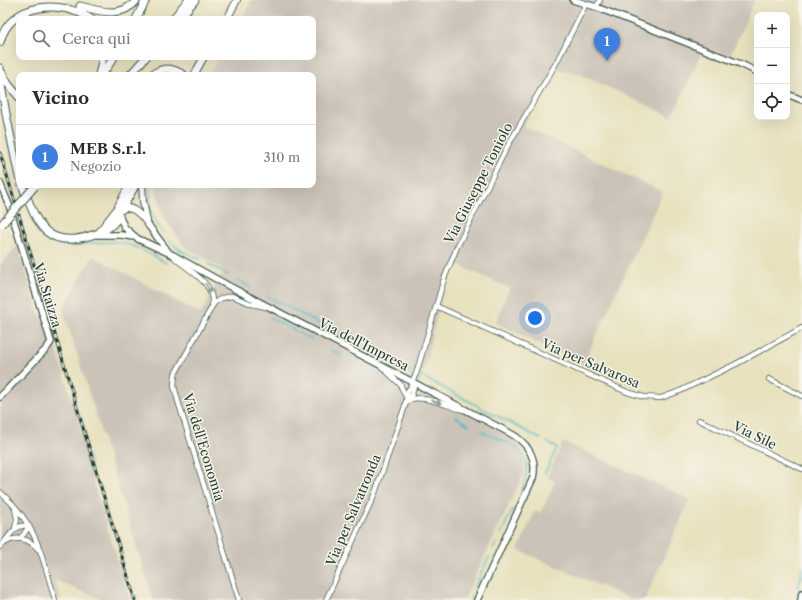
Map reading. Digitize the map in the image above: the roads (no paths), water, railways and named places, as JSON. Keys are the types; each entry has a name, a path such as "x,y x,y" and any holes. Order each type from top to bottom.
{"main road":[{"path":"36,0 45,2 62,2 105,13 112,13 126,9 137,0"},
{"path":"138,16 146,0"},
{"path":"175,16 188,0"},
{"path":"182,16 195,0"},
{"path":"229,16 237,0"},
{"path":"0,42 7,25 17,14 30,6 45,2"},
{"path":"72,5 88,16"},
{"path":"102,72 104,60"},
{"path":"103,72 112,60"},
{"path":"133,72 143,60"},
{"path":"196,72 202,60"},
{"path":"0,68 8,84 16,93"},
{"path":"0,68 1,85 16,163"},
{"path":"156,72 167,68 179,72"},
{"path":"23,188 30,208 44,230 59,238 71,240 94,235 104,227 119,211 134,188"},
{"path":"1,226 34,188"},
{"path":"119,211 128,188"},
{"path":"119,211 131,188"},
{"path":"142,188 143,201 149,226"},
{"path":"119,211 128,208 137,211 149,226"}],"street":[{"path":"572,0 596,7 754,70"},
{"path":"596,7 600,0"},
{"name":"Via Giuseppe Toniolo","path":"414,382 444,279 457,247 486,185 530,106 555,65 586,4"},
{"path":"790,95 802,100"},
{"name":"Via Staizza","path":"0,183 9,205 51,342 0,397"},
{"name":"Via dell'Impresa","path":"119,211 125,228 138,239"},
{"name":"Via dell'Impresa","path":"149,226 165,248 173,256"},
{"name":"Via dell'Impresa","path":"94,235 121,235 138,239 378,363 521,440 530,451 534,464 534,474 530,486 477,600"},
{"path":"173,256 207,285 212,294 212,306"},
{"path":"212,306 220,299 232,296 252,304 271,308"},
{"name":"Via dell'Economia","path":"212,306 178,367 175,375 174,386 239,600"},
{"name":"Via per Salvarosa","path":"436,306 627,392 644,397 661,398 680,391 736,364 802,328"},
{"path":"378,363 400,384 406,400 424,398 459,410 468,411"},
{"path":"769,379 802,396"},
{"name":"Via per Salvatronda","path":"326,600 375,493 408,390 414,382"},
{"name":"Via Sile","path":"699,420 802,469"},
{"path":"0,492 14,505 29,526 40,552 55,600"},
{"path":"1,546 13,531 16,524 17,517 14,505"},
{"path":"13,531 21,526 29,526"},
{"path":"19,539 29,526"},
{"path":"1,546 9,541 19,539 30,542 40,552"},
{"path":"801,600 802,593"}],"waterway":[{"path":"149,188 151,214 163,233"},
{"path":"37,232 46,240 56,244 77,245 100,242 128,244 145,251 166,263"},
{"path":"170,242 180,250 200,259"},
{"path":"208,264 228,275"},
{"path":"238,280 250,287"},
{"path":"267,296 411,372"},
{"path":"270,318 311,339"},
{"path":"331,350 341,355"},
{"path":"357,363 381,375"},
{"path":"419,375 541,439"},
{"path":"456,417 469,425"},
{"path":"481,431 512,446 520,451 525,458 527,466 526,478 521,492"},
{"path":"545,473 557,448 547,442"},
{"path":"501,533 513,509"},
{"path":"493,549 497,542"},
{"path":"474,589 489,557"},
{"path":"797,600 802,566"},
{"path":"470,600 471,596"}],"railway":[{"path":"0,153 15,202"},
{"path":"19,215 135,600"}],"place":[{"name":"MEB S.r.l.","path":"607,61"}]}
